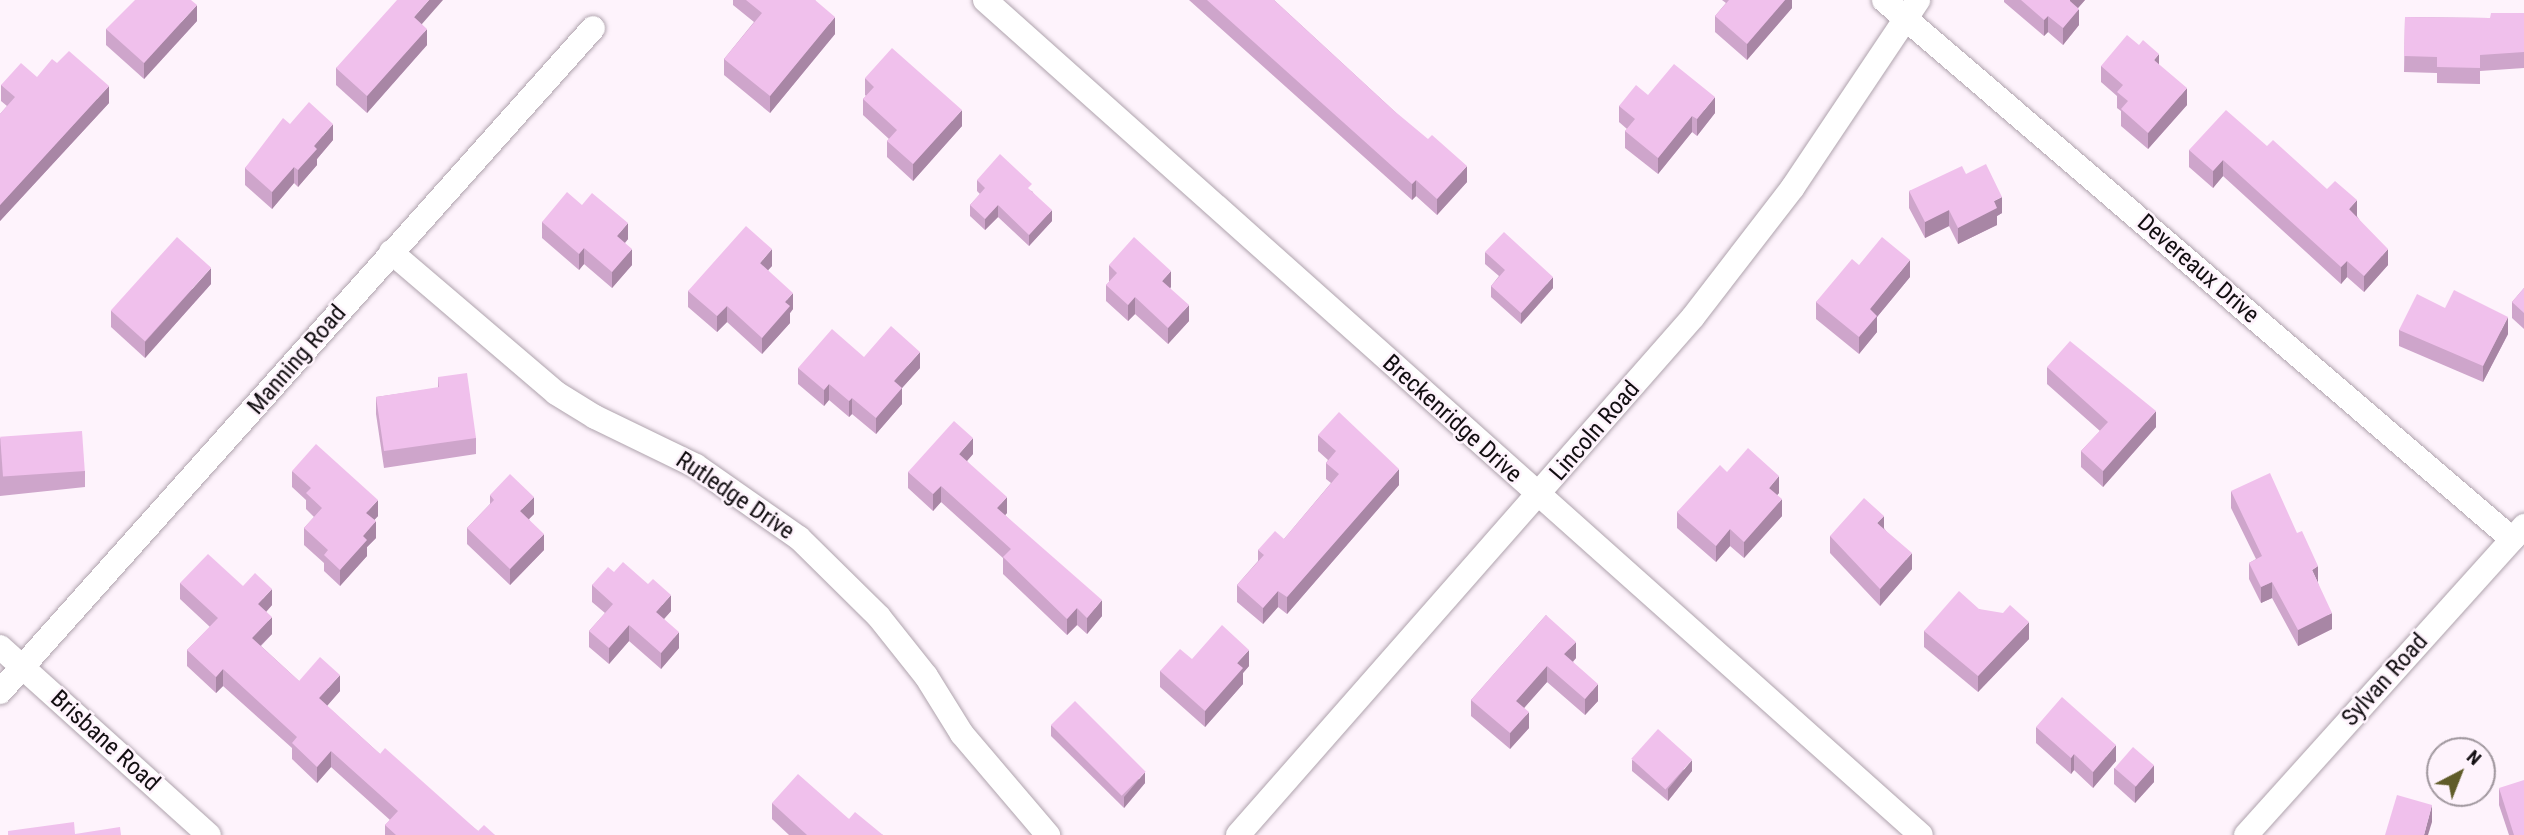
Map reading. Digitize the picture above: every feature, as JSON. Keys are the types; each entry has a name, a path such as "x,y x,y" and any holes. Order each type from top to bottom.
{"street":[{"name":"Breckenridge Drive","path":"985,0 1920,835"},
{"name":"Devereaux Drive","path":"1884,0 1911,9 2518,532"},
{"name":"Lincoln Road","path":"1238,835 1538,496 1748,248 1816,155 1911,9"},
{"name":"Manning Road","path":"0,692 593,28"},
{"name":"Rutledge Drive","path":"391,253 556,393 594,417 696,466 799,538 879,617 926,676 962,734 1048,835"},
{"name":"Sylvan Road","path":"2246,835 2518,532"},
{"name":"Brisbane Road","path":"0,648 209,835"}],"building":[{"path":"135,0 191,0 197,5 144,63 106,29"},
{"path":"397,0 429,0 414,17 427,29 367,96 336,68"},
{"path":"746,0 815,0 835,17 770,96 724,59 762,13"},
{"path":"1207,0 1274,0 1392,109 1428,139 1432,135 1467,166 1437,199 1416,180 1412,184"},
{"path":"1729,0 1785,0 1747,44 1715,16"},
{"path":"2021,0 2070,0 2079,9 2063,28 2048,16 2044,20"},
{"path":"2491,13 2524,13 2524,52 2480,55 2480,68 2437,67 2437,57 2404,56 2405,17 2490,18"},
{"path":"2127,35 2139,45 2143,40 2159,54 2154,60 2187,88 2148,133 2121,109 2128,101 2117,92 2123,85 2101,66"},
{"path":"892,48 962,110 913,164 887,141 897,130 863,99 874,87 865,78"},
{"path":"69,51 109,86 0,205 0,114 15,97 1,85 21,63 37,77 52,59 57,63"},
{"path":"1674,64 1715,97 1697,119 1692,116 1658,158 1625,131 1635,119 1619,106 1636,85 1648,95"},
{"path":"309,102 333,124 314,146 317,149 298,170 294,167 272,192 245,168 283,118 290,124"},
{"path":"2226,110 2267,146 2273,140 2327,189 2335,181 2357,200 2349,209 2388,249 2364,276 2347,261 2341,267 2223,160 2213,171 2189,150"},
{"path":"1000,154 1032,184 1028,188 1052,210 1029,235 998,205 985,219 970,205 985,188 977,180"},
{"path":"1986,164 2002,197 1994,201 1997,208 1958,228 1949,210 1925,222 1909,191 1962,166 1966,174"},
{"path":"567,192 582,205 592,193 628,223 617,236 632,249 612,272 584,248 579,254 542,222"},
{"path":"746,226 772,249 760,263 793,293 785,302 790,306 762,338 727,306 717,316 688,291"},
{"path":"1504,232 1553,277 1521,313 1491,286 1505,270 1485,252"},
{"path":"177,237 211,268 145,341 111,311"},
{"path":"1134,237 1171,271 1162,281 1189,305 1168,328 1135,297 1128,305 1106,285 1117,273 1109,265"},
{"path":"1882,237 1910,260 1870,309 1877,316 1859,337 1816,302 1852,259 1859,265"},
{"path":"2524,288 2524,313 2512,302"},
{"path":"2454,290 2508,317 2483,366 2399,330 2417,294 2445,308"},
{"path":"891,326 920,352 894,381 902,388 876,418 852,398 849,401 829,384 824,390 798,368 832,329 864,357"},
{"path":"2070,341 2156,411 2103,471 2081,451 2108,422 2047,367"},
{"path":"467,373 476,438 384,451 376,397 439,387 438,377"},
{"path":"1339,412 1399,469 1287,597 1278,591 1263,608 1237,585 1264,555 1258,550 1275,531 1284,539 1339,474 1326,463 1336,451 1318,435"},
{"path":"954,421 973,438 959,454 1007,497 997,508 1102,600 1087,618 1077,608 1067,619 1003,557 1011,549 941,486 933,494 908,472"},
{"path":"82,431 85,471 3,477 0,437"},
{"path":"316,444 378,500 366,513 376,521 363,536 367,540 340,570 324,555 328,550 304,528 322,508 306,493 311,488 292,471"},
{"path":"1748,448 1779,476 1769,488 1782,499 1744,542 1730,529 1716,546 1677,512 1720,465 1727,472"},
{"path":"2270,473 2297,533 2302,531 2318,566 2312,570 2332,613 2298,630 2272,582 2261,587 2249,563 2262,556 2231,491"},
{"path":"510,474 534,497 520,511 544,534 510,569 467,528 494,500 490,495"},
{"path":"1864,498 1884,516 1877,523 1912,553 1880,589 1830,536"},
{"path":"208,554 243,586 255,573 272,589 258,604 272,617 252,638 299,681 320,657 340,675 319,698 380,754 385,748 478,831 484,825 495,835 396,835 385,825 398,811 331,751 317,767 292,743 297,737 223,669 216,677 187,650 218,618 180,583"},
{"path":"623,562 648,584 653,579 671,595 656,612 679,632 661,653 629,625 609,648 589,631 613,604 592,585 608,567 614,572"},
{"path":"1959,591 1979,609 2003,613 2010,605 2029,622 1978,676 1924,631"},
{"path":"1546,615 1576,642 1564,654 1598,684 1585,699 1547,666 1516,701 1529,712 1510,733 1471,700"},
{"path":"1222,625 1249,650 1237,663 1243,668 1205,711 1160,671 1180,649 1192,659"},
{"path":"2062,697 2116,745 2093,772 2074,754 2071,758 2036,727"},
{"path":"1075,701 1146,772 1122,796 1051,725"},
{"path":"1658,729 1692,760 1665,790 1631,759"},
{"path":"2133,747 2154,765 2136,787 2115,768"},
{"path":"798,774 849,819 855,812 883,835 807,835 772,803"},
{"path":"2524,780 2524,835 2514,835 2499,788"},
{"path":"2397,795 2431,807 2424,835 2385,835"},
{"path":"74,822 75,834 120,827 121,835 8,835 8,831"}]}
